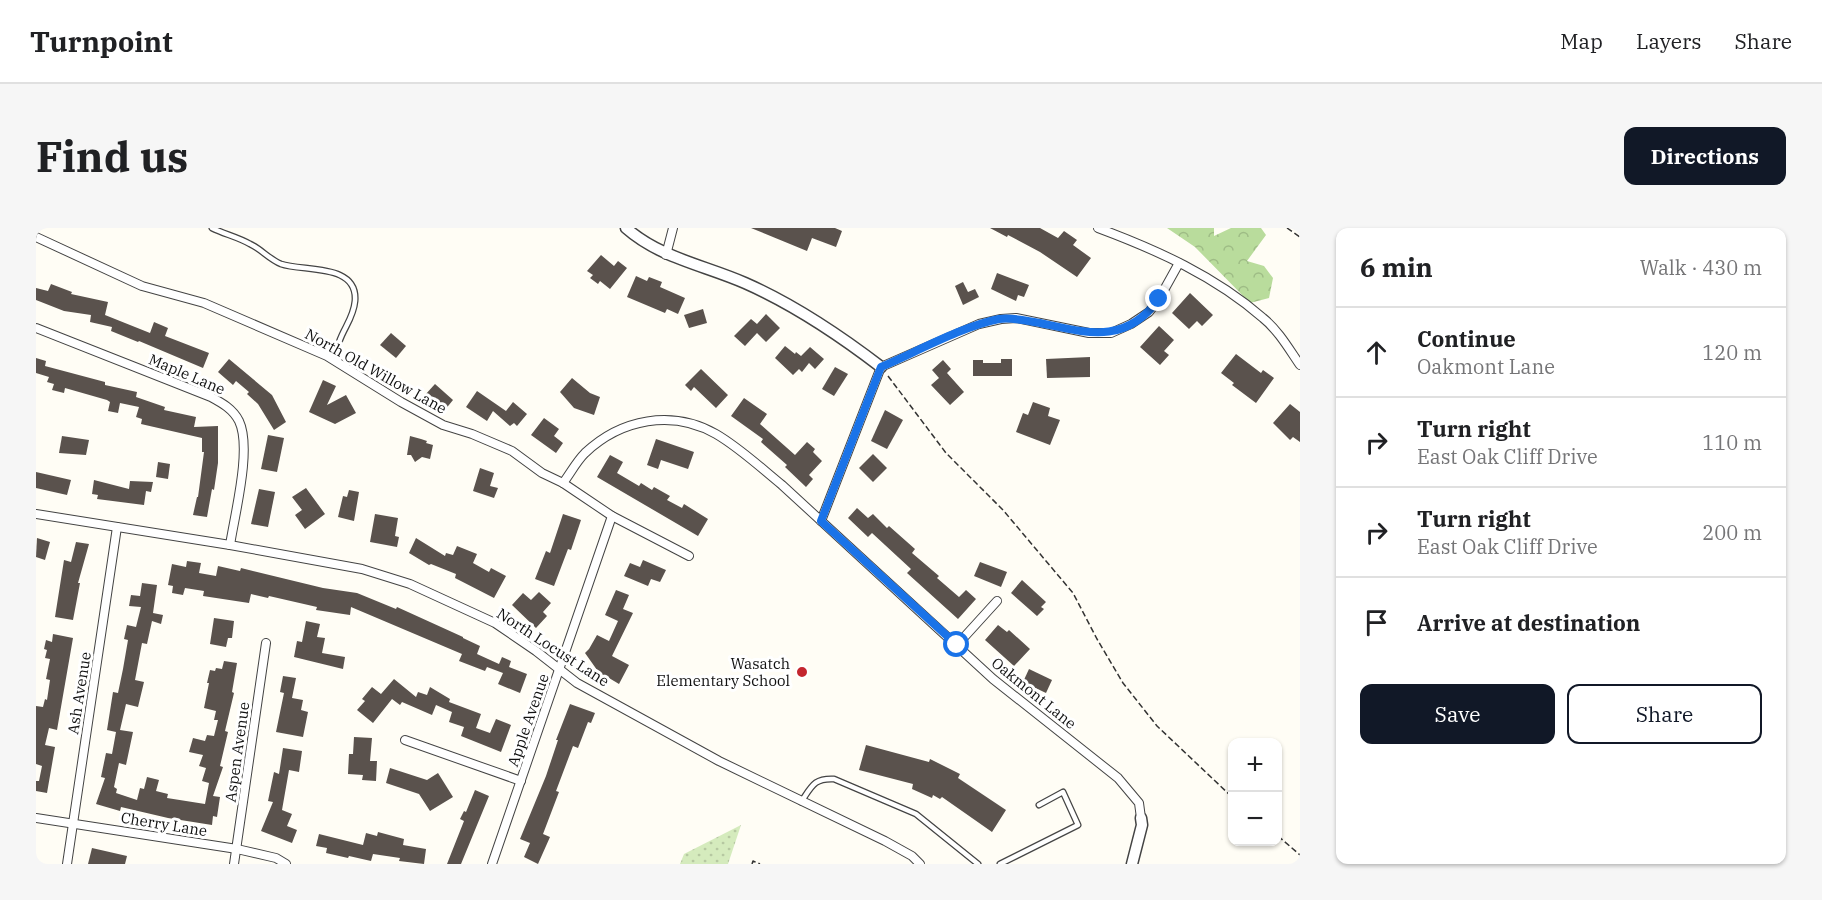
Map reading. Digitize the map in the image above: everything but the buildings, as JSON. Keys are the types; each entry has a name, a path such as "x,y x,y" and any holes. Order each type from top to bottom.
{"street":[{"path":"626,228 637,238 666,255 743,282 784,301 831,329 881,367"},
{"path":"666,255 673,228"},
{"path":"1098,228 1146,246 1218,284 1264,318 1300,365"},
{"name":"North Old Willow Lane","path":"36,237 142,286 204,303 288,338 336,362 443,425 472,434 512,451 542,473 563,483 612,516 689,556"},
{"path":"821,521 881,367 979,324 1000,319 1016,318 1089,333 1111,333 1149,312 1179,263"},
{"name":"Maple Lane","path":"36,328 211,397 227,406 239,420 245,450 230,544"},
{"name":"Oakmont Lane","path":"563,483 583,455 600,440 646,420 680,420 715,434 747,456 821,521 1024,706 1118,778 1140,803 1141,818"},
{"name":"North Locust Lane","path":"36,514 230,544 362,569 410,584 495,623 577,683 719,761 885,841 912,856 920,864"},
{"name":"Apple Avenue","path":"492,864 612,516"},
{"name":"Ash Avenue","path":"67,864 117,527"},
{"path":"957,645 997,601"},
{"name":"Aspen Avenue","path":"234,864 266,643"},
{"path":"405,740 521,780"},
{"name":"Cherry Lane","path":"36,818 237,849 276,858 286,864"},
{"path":"1132,864 1142,825 1141,818"}],"lane":[{"path":"212,228 249,243 282,264 320,270 346,279 351,284 355,301 351,317 338,341 336,362"},
{"path":"801,802 815,782 834,779 916,814 978,864"},
{"path":"1000,864 1078,825 1063,792 1039,806"}],"path":[{"path":"1287,228 1300,237"},
{"path":"881,367 946,453 1004,510 1049,561 1073,593 1123,683 1157,726 1228,793"},
{"path":"1282,839 1300,855"},
{"path":"752,864 753,861 760,864"}],"green space":[{"path":"1167,228 1214,228 1214,236 1231,228 1261,228 1266,235 1247,261 1264,266 1273,278 1269,298 1250,303 1195,247"},
{"path":"741,825 728,864 680,864 684,854"}],"place":[{"name":"Wasatch Elementary School","path":"802,672"}],"route":[{"path":"957,645 821,521 881,367 979,324 1000,319 1016,318 1089,333 1111,333 1149,312 1159,299"}]}
